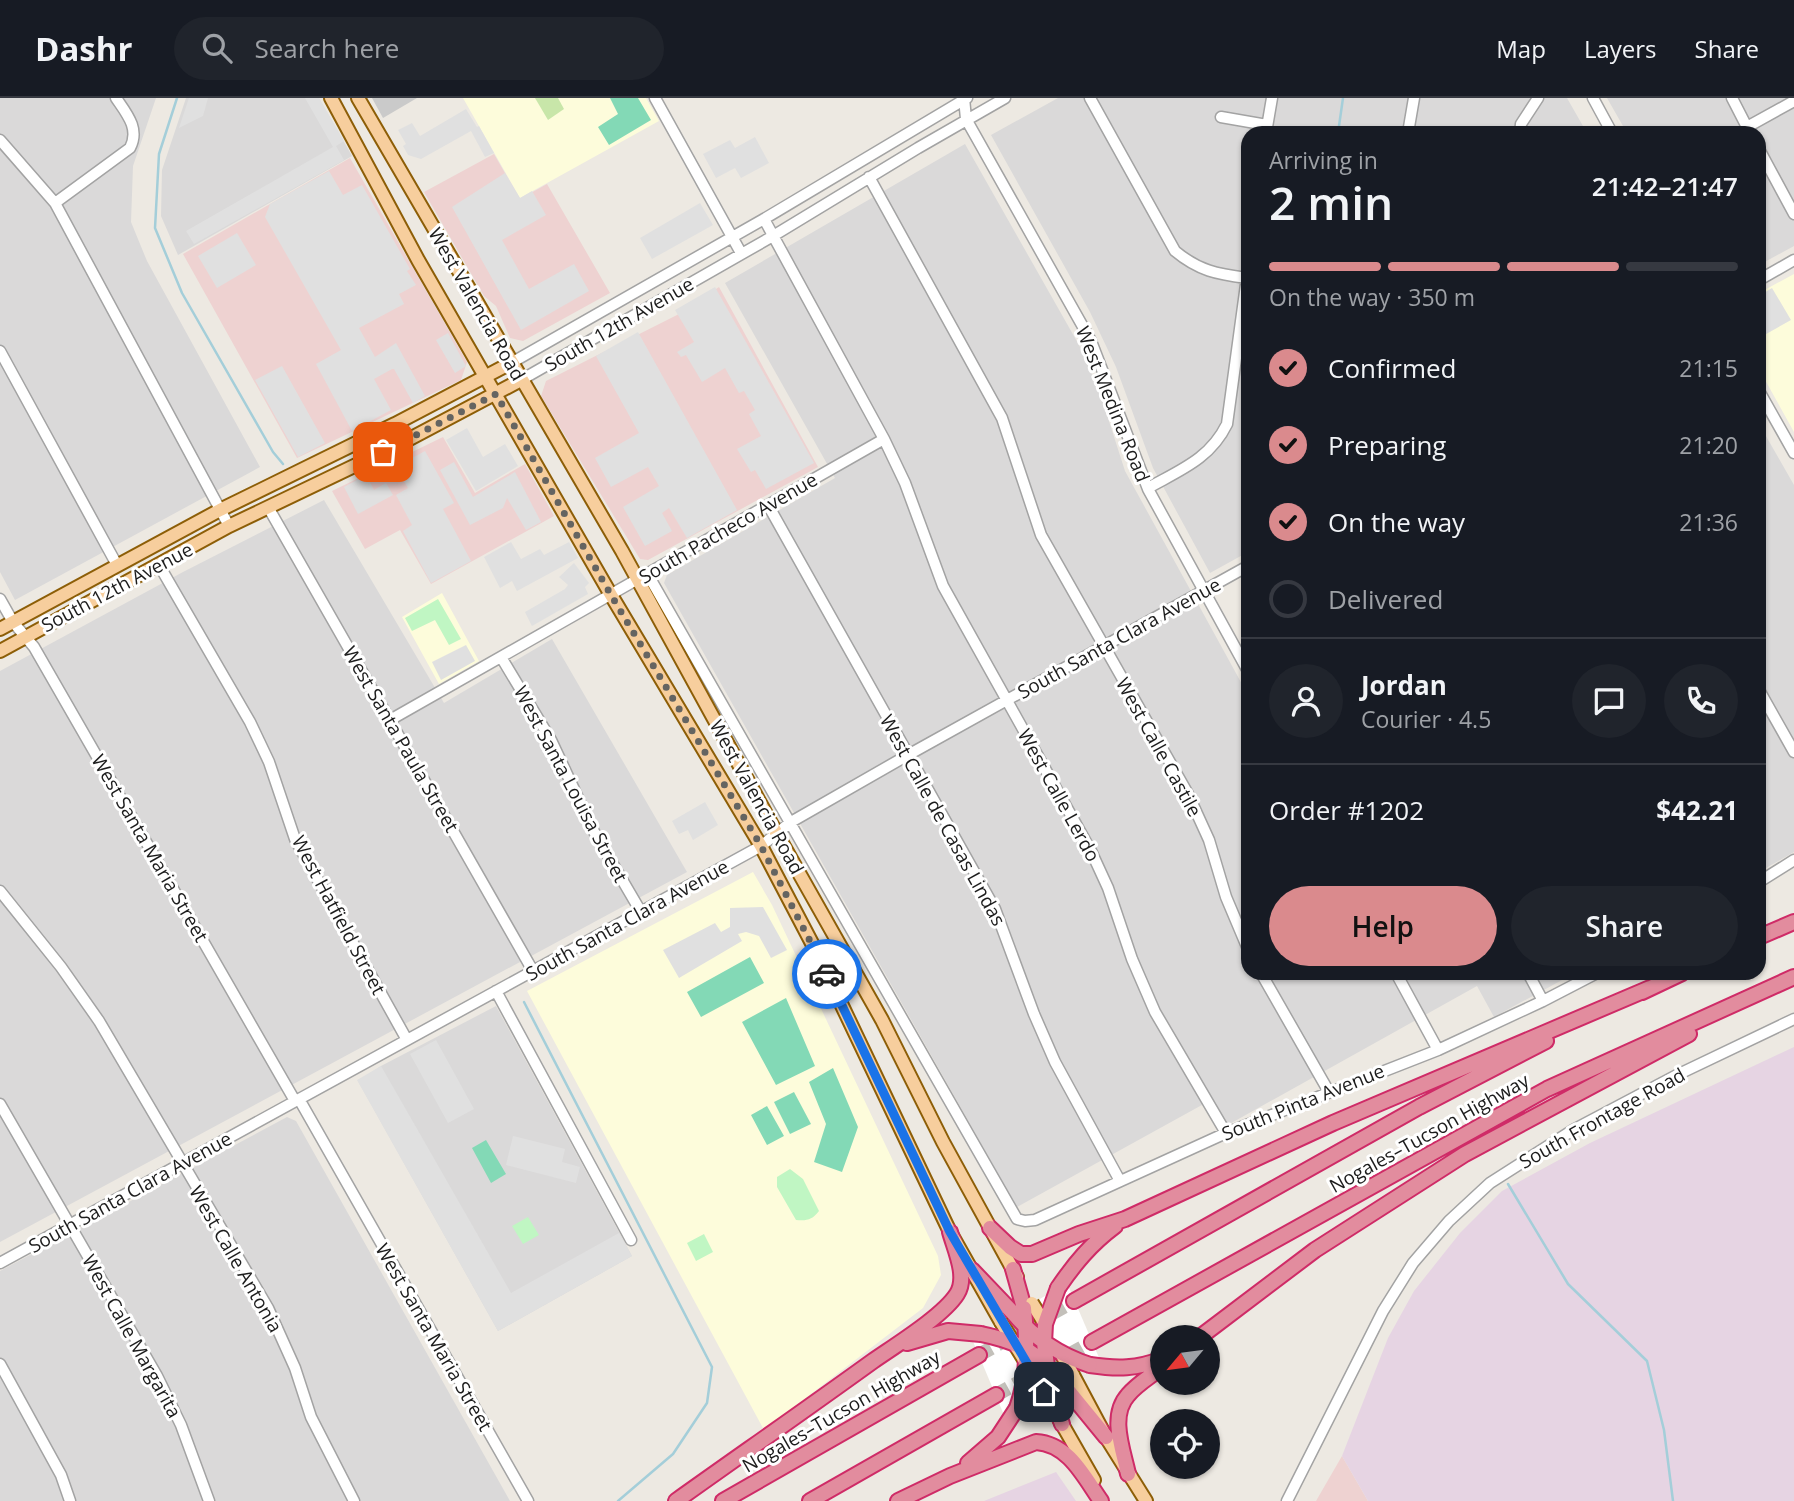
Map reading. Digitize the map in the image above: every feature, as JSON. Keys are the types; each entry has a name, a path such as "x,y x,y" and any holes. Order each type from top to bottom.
{"highway":[{"path":"1766,934 1794,922"},
{"path":"1216,1325 1315,1250 1465,1154 1794,977"},
{"name":"Nogales–Tucson Highway","path":"1093,1342 1547,1089 1794,977"},
{"name":"Nogales–Tucson Highway","path":"1074,1301 1419,1107 1667,980"},
{"path":"990,1228 1021,1254 1032,1254 1079,1234 1125,1219 1333,1124 1650,988"},
{"path":"1106,1437 1057,1384 1045,1363 1045,1324 1058,1288 1078,1259 1095,1241 1125,1219"},
{"path":"676,1501 943,1309 958,1293 960,1267 950,1232"},
{"path":"950,1476 984,1452 998,1437 1017,1408 1025,1385 1028,1358 1026,1328 1018,1312 1013,1269"},
{"path":"972,1270 1018,1312"},
{"path":"1026,1328 1062,1355 1090,1366 1118,1369 1150,1363"},
{"path":"892,1348 948,1331 981,1334 1013,1341 1028,1358 1045,1363"},
{"name":"Nogales–Tucson Highway","path":"723,1501 979,1355"},
{"path":"1128,1474 1119,1426 1119,1408 1128,1395 1150,1377"},
{"path":"1057,1384 1062,1424"},
{"path":"810,1501 996,1395"},
{"path":"898,1501 950,1476 1036,1442 1058,1447 1071,1458 1103,1501"}],"main road":[{"name":"West Valencia Road","path":"331,98 418,260 611,595 761,846 816,949 950,1232 972,1270"},
{"name":"West Valencia Road","path":"358,98 521,380 642,576 776,834 882,1020 943,1142 1013,1269"},
{"path":"356,142 377,131"},
{"name":"South 12th Avenue","path":"0,629 219,510 395,424 511,363"},
{"name":"South 12th Avenue","path":"0,651 229,526 389,450 521,380"},
{"path":"304,490 320,472 322,466 319,460"},
{"path":"1013,1341 1018,1312 1045,1324 1062,1355 1057,1384"},
{"path":"1028,1358 1057,1384"},
{"path":"1062,1424 1103,1501"},
{"path":"1106,1437 1146,1501"}],"street":[{"path":"55,203 125,153 134,140 133,124 116,98"},
{"path":"654,98 741,253"},
{"name":"South 12th Avenue","path":"521,380 773,236 1005,98"},
{"path":"1090,98 1175,251 1189,262 1212,273 1241,274"},
{"path":"1267,126 1272,98"},
{"path":"1409,126 1414,98"},
{"path":"1521,126 1538,98"},
{"path":"1593,98 1608,126"},
{"path":"1732,98 1746,126"},
{"name":"South 12th Avenue","path":"511,363 764,219 966,99"},
{"name":"West Medina Road","path":"966,99 966,119 1091,341 1148,488 1241,658"},
{"path":"1754,126 1794,101"},
{"path":"1221,117 1256,126"},
{"path":"0,140 55,203 229,526"},
{"path":"1766,162 1794,214"},
{"name":"West Calle Castile","path":"869,177 1002,418 1041,535 1188,794 1209,840 1226,897 1241,932"},
{"name":"West Calle Lerdo","path":"764,219 905,482 943,586 1091,851 1108,888 1132,960 1155,1012 1226,1133"},
{"path":"1766,276 1794,260"},
{"path":"1148,488 1200,458 1219,441 1227,424 1241,319"},
{"path":"0,351 117,565"},
{"path":"1766,403 1794,453"},
{"name":"South Pacheco Avenue","path":"390,720 884,439"},
{"name":"West Calle de Casas Lindas","path":"768,505 995,909 1055,1062 1120,1181"},
{"name":"West Santa Paula Street","path":"268,507 533,971"},
{"name":"West Hatfield Street","path":"159,565 250,722 269,762 295,839 407,1040"},
{"name":"South Santa Clara Avenue","path":"0,1263 761,846 791,822 1241,570"},
{"name":"West Valencia Road","path":"642,576 791,822 1012,1210"},
{"name":"West Santa Maria Street","path":"0,599 13,622 26,636 528,1501"},
{"name":"West Santa Louisa Street","path":"501,657 551,740 593,830 640,912"},
{"path":"1766,702 1794,752"},
{"path":"1766,878 1794,860"},
{"name":"West Calle Antonia","path":"0,891 61,967 99,1021 268,1308 295,1368 311,1417 354,1501"},
{"path":"1265,980 1329,1092"},
{"path":"1400,980 1438,1050"},
{"path":"1532,980 1543,1002"},
{"name":"South Pinta Avenue","path":"1012,1210 1017,1219 1035,1220 1226,1133 1438,1050 1543,1002 1584,980"},
{"path":"496,991 631,1240"},
{"name":"South Frontage Road","path":"1287,1501 1383,1311 1413,1263 1448,1221 1490,1184 1573,1130 1679,1074 1794,1019"},
{"name":"West Calle Margarita","path":"0,1104 157,1376 181,1424 209,1501"},
{"path":"0,1364 61,1475 70,1501"}],"shaded area":[{"path":"0,98 156,98 133,166 131,222 147,261 260,467 15,600 0,572"},
{"path":"186,98 319,98 352,156 178,255 161,216 162,170"},
{"path":"189,98 208,98 203,116 179,128"},
{"path":"305,98 319,98 344,141 336,146 344,160 194,244 186,231 333,147"},
{"path":"372,98 417,98 383,118"},
{"path":"463,98 646,98 659,121 520,198"},
{"path":"1058,98 1567,98 1583,126 1241,126 1241,556 1210,573 1153,468 1116,367 1090,312 991,135"},
{"path":"1607,98 1794,98 1794,246 1766,261 1766,126 1623,126"},
{"path":"466,109 494,153 485,157 471,131 421,159 408,155 403,146 406,144 398,130 412,123 420,136"},
{"path":"755,137 769,163 741,178 735,168 716,178 703,154 730,140 735,148"},
{"path":"965,144 1079,345 1099,390 1125,471 1241,682 1241,980 1562,980 1494,1017 1477,986 1226,1126 1211,1100 1017,1207 664,583 667,575 835,478 725,283"},
{"path":"494,154 520,199 547,184 610,293 523,341 510,338 496,306 484,296 424,192"},
{"path":"350,158 467,362 461,380 297,458 183,254"},
{"path":"329,171 343,195 362,185 410,269 407,271 416,285 399,294 404,304 359,328 375,357 396,343 425,396 413,403 392,369 374,379 391,410 352,431 316,364 341,350 265,217 270,204"},
{"path":"505,173 520,198 532,191 546,215 502,240 529,289 574,264 589,291 521,330 452,207"},
{"path":"700,203 713,225 652,259 640,238"},
{"path":"237,233 256,265 217,288 198,256"},
{"path":"1794,274 1794,432 1766,382 1766,289"},
{"path":"715,287 814,463 766,489 755,470 751,472 737,449 761,436 749,414 755,410 744,391 739,393 725,368 702,382 686,355 681,357 677,352 694,342 675,310"},
{"path":"719,287 818,467 648,560 640,559 541,396 546,381 677,315"},
{"path":"1772,288 1791,320 1766,334 1766,292"},
{"path":"638,332 737,510 687,538 669,508 662,513 672,531 645,546 623,507 659,486 648,467 611,487 595,458 639,433 596,356"},
{"path":"448,333 466,366 455,373 436,340"},
{"path":"282,366 325,443 298,457 255,380"},
{"path":"467,428 483,457 505,444 518,466 476,491 446,440"},
{"path":"1766,436 1794,485 1794,852 1766,868"},
{"path":"443,437 475,493 525,464 554,516 431,584 400,530 365,549 332,491"},
{"path":"425,451 454,503 443,509 471,561 431,583 403,531 412,525 396,495 408,488 396,467"},
{"path":"454,462 473,497 515,472 541,522 526,530 507,498 503,508 470,525 440,470"},
{"path":"366,475 374,490 386,483 393,495 358,514 344,487"},
{"path":"324,500 444,703 552,639 687,872 0,1242 0,671 183,572"},
{"path":"511,542 521,559 540,549 544,555 569,542 578,558 517,591 512,581 500,588 484,557"},
{"path":"574,563 589,583 585,587 588,594 532,626 525,612 565,589 568,585 559,577"},
{"path":"442,593 479,661 439,684 402,617"},
{"path":"466,645 475,661 441,680 432,662"},
{"path":"705,802 718,825 693,840 688,830 679,834 672,821"},
{"path":"753,872 772,905 938,1256 941,1275 923,1308 764,1430 527,991"},
{"path":"763,907 787,950 771,958 759,936 746,932 738,934 742,941 679,978 663,950 715,923 721,932 730,927 730,908"},
{"path":"496,1006 632,1256 498,1331 358,1081 381,1066"},
{"path":"436,1040 474,1109 448,1123 410,1054"},
{"path":"1794,1047 1794,1501 1368,1501 1342,1456 1388,1338 1414,1291 1460,1233 1502,1191 1590,1143"},
{"path":"381,1066 511,1293 619,1233 632,1256 498,1331 357,1080"},
{"path":"287,1117 296,1121 510,1501 0,1501 0,1271"},
{"path":"513,1136 565,1149 562,1162 580,1167 576,1183 506,1165"},
{"path":"1342,1456 1368,1501 1316,1501"},
{"path":"1056,1472 1076,1501 984,1501"}],"green space":[{"path":"535,98 558,98 564,109 548,120"},
{"path":"610,98 638,98 651,120 609,145 598,127 618,114"},
{"path":"438,599 461,639 449,645 435,620 412,631 405,618"},
{"path":"750,957 764,983 701,1017 687,992"},
{"path":"786,998 815,1066 776,1085 742,1022"},
{"path":"833,1068 858,1127 842,1172 814,1162 826,1124 809,1082"},
{"path":"794,1092 811,1124 790,1134 774,1102"},
{"path":"767,1106 784,1136 767,1145 751,1115"},
{"path":"486,1140 506,1174 491,1183 472,1148"},
{"path":"790,1169 803,1179 819,1211 809,1219 796,1220 777,1187 777,1177"},
{"path":"528,1217 539,1235 523,1244 512,1226"},
{"path":"704,1234 713,1252 696,1261 687,1243"}],"pier":[{"path":"1067,1283 1100,1360 1004,1415 972,1339"}],"waterway":[{"path":"177,98 159,154 155,228 182,293 273,452 283,464"},
{"path":"1339,126 1343,98"},
{"path":"524,1002 712,1367 707,1403 673,1454 618,1501"},
{"path":"1508,1184 1568,1284 1647,1361 1664,1430 1673,1501"}],"tunnel":[{"path":"979,1355 1074,1301"},
{"path":"996,1395 1092,1342"}],"way so far":[{"path":"383,452 496,394 611,595 761,846 827,974"}],"route":[{"path":"827,974 950,1232 1044,1392"}]}
